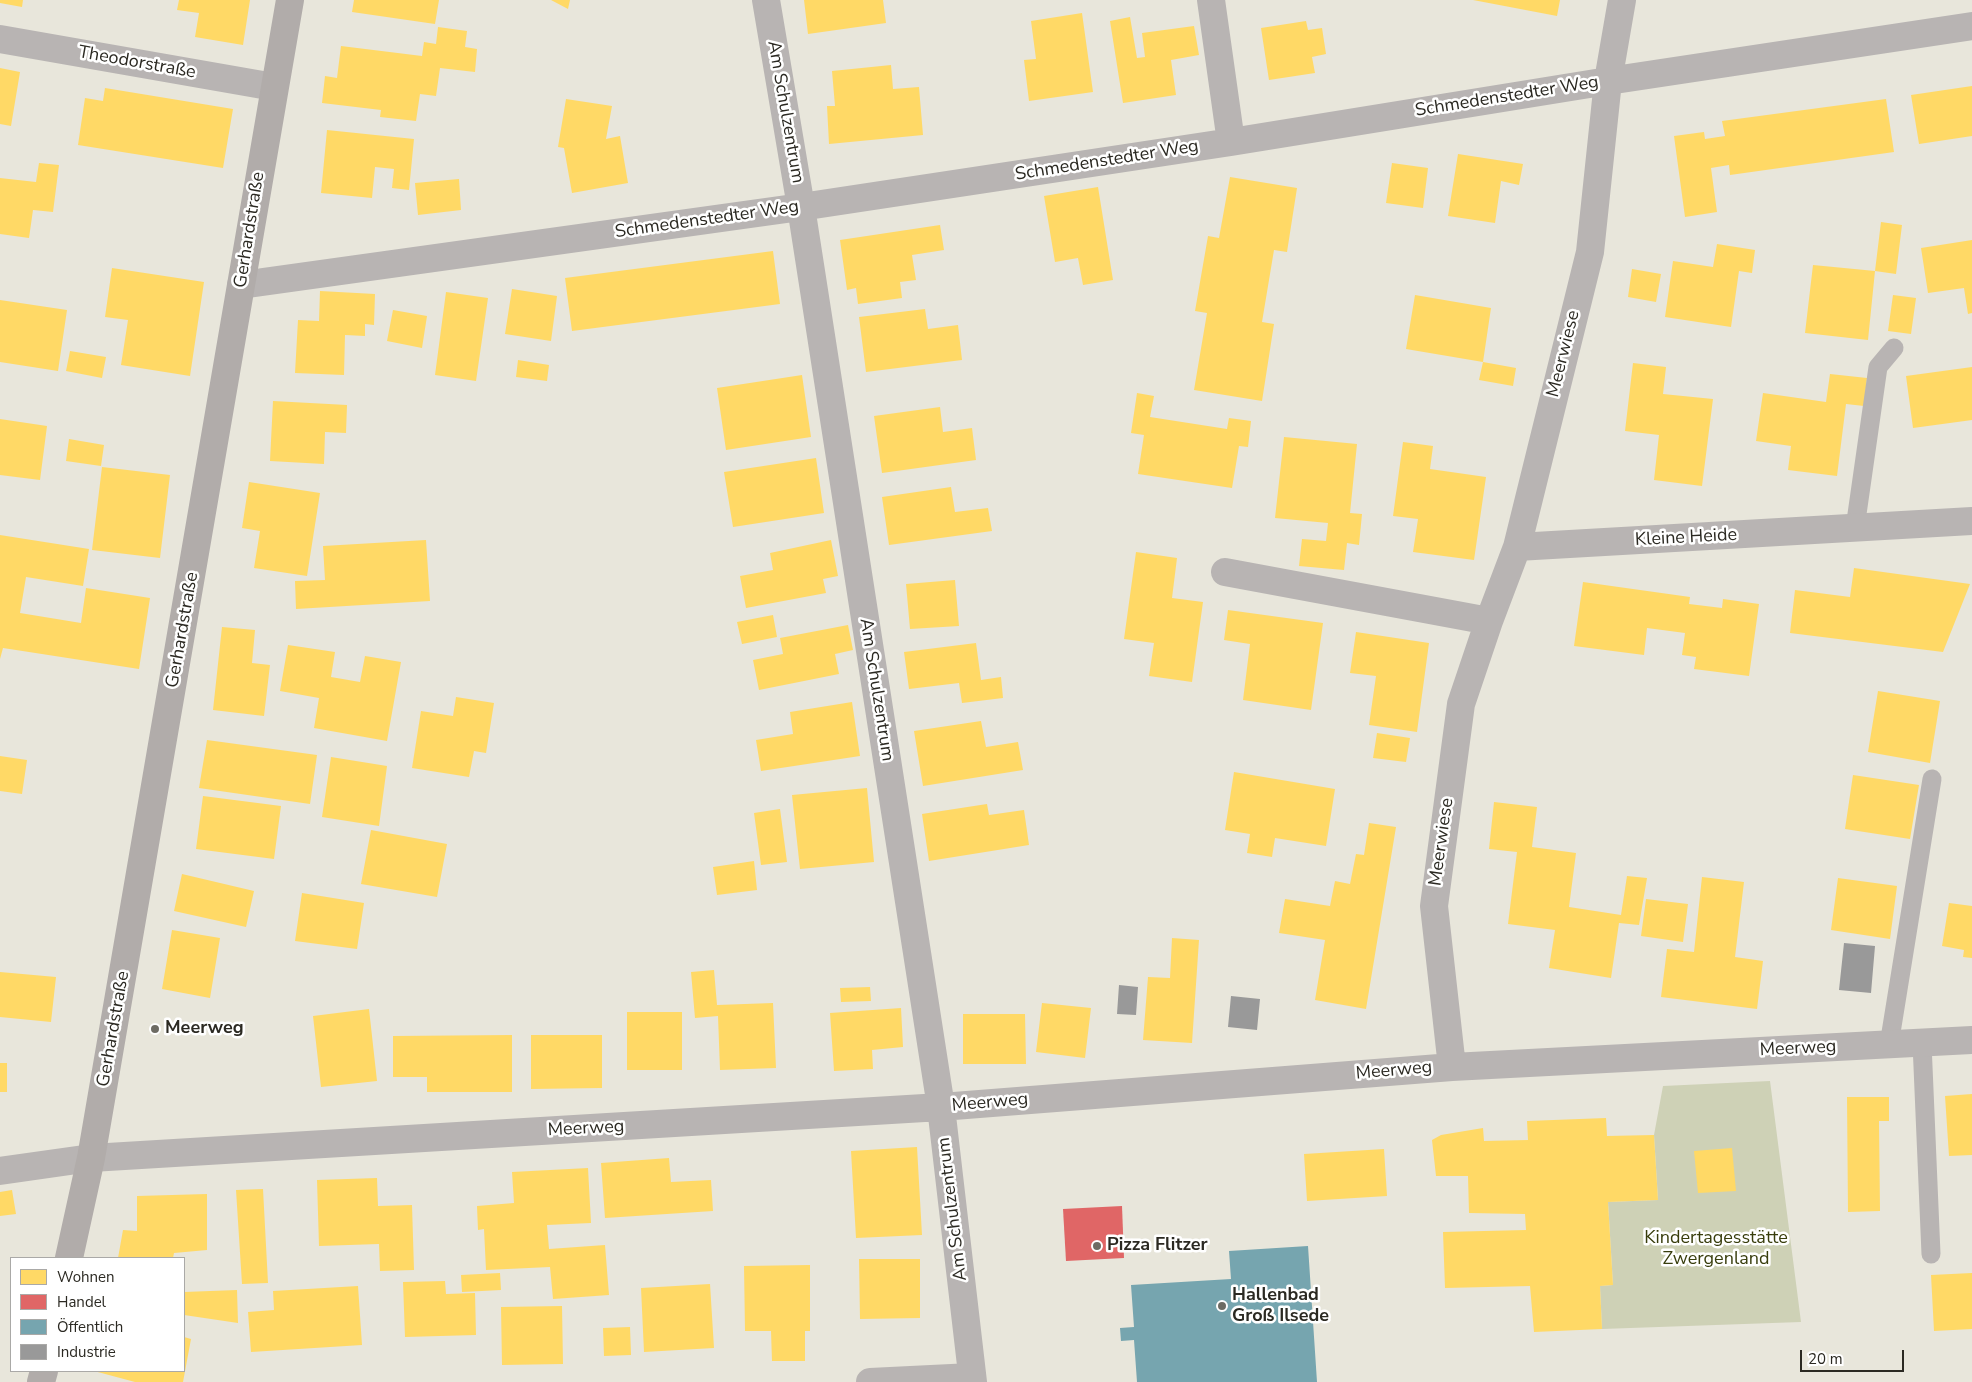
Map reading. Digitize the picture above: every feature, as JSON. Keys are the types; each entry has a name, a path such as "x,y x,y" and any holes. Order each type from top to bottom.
{"main road":[{"name":"Gerhardstraße","path":"69,1257 91,1158 290,0"}],"street":[{"name":"Am Schulzentrum","path":"766,0 801,207 941,1107 973,1379"},
{"path":"1211,0 1230,142"},
{"name":"Meerwiese","path":"1452,1067 1434,906 1461,704 1489,621 1517,547 1590,252 1608,81 1622,0"},
{"name":"Schmedenstedter Weg","path":"241,285 801,207 1972,26"},
{"name":"Theodorstraße","path":"0,38 274,87"},
{"name":"Kleine Heide","path":"1517,547 1972,522"},
{"path":"1225,572 1489,621"},
{"name":"Meerweg","path":"0,1171 91,1158 941,1107 1452,1067 1972,1040"},
{"path":"870,1382 973,1379"}],"lane":[{"path":"1855,528 1878,367 1894,348"},
{"path":"1889,1044 1932,779"},
{"path":"1922,1043 1931,1254"}],"green space":[{"name":"Kindertagesstätte Zwergenland","path":"1770,1081 1801,1322 1602,1329 1600,1286 1613,1285 1608,1202 1658,1200 1654,1135 1663,1086"}],"building: Wohnen":[{"path":"0,0 23,0 22,7 0,3"},
{"path":"179,0 250,0 243,45 195,37 199,13 177,10"},
{"path":"354,0 439,0 435,24 352,12"},
{"path":"551,0 570,0 568,9"},
{"path":"804,0 883,0 886,23 808,34"},
{"path":"1473,0 1560,0 1557,16"},
{"path":"1082,13 1093,92 1029,101 1024,60 1036,59 1031,21"},
{"path":"1130,17 1137,58 1145,57 1142,33 1194,26 1199,55 1171,60 1176,95 1123,103 1110,21"},
{"path":"1306,21 1308,30 1322,28 1326,54 1312,57 1315,73 1269,80 1261,28"},
{"path":"438,27 467,31 465,47 477,49 475,72 440,68 436,96 420,94 416,121 380,117 381,110 322,103 325,76 337,78 341,46 422,56 424,42 436,44"},
{"path":"891,65 893,89 919,87 923,135 829,144 827,106 835,106 832,71"},
{"path":"0,68 20,72 11,126 0,124"},
{"path":"1972,86 1972,136 1919,144 1911,95"},
{"path":"105,88 233,109 223,168 78,145 85,98 103,101"},
{"path":"566,99 612,106 606,139 620,136 628,183 572,193 564,148 558,147"},
{"path":"1886,99 1894,152 1730,175 1729,165 1711,168 1717,212 1685,217 1674,136 1704,132 1705,139 1725,136 1722,121"},
{"path":"327,130 414,139 409,190 392,188 394,169 375,167 372,198 321,193"},
{"path":"1458,154 1523,164 1519,185 1501,181 1495,223 1448,216"},
{"path":"39,163 59,165 53,212 33,210 29,238 0,234 0,178 36,182"},
{"path":"1392,163 1428,168 1423,208 1386,203"},
{"path":"1230,177 1297,188 1287,252 1274,250 1262,322 1274,324 1262,401 1194,390 1207,313 1195,311 1208,236 1219,238"},
{"path":"459,179 461,210 418,215 415,183"},
{"path":"1098,187 1113,280 1083,285 1078,258 1055,262 1044,196"},
{"path":"1881,222 1902,225 1896,274 1875,271"},
{"path":"940,225 944,250 912,255 916,280 900,282 902,298 858,304 856,288 847,290 840,240"},
{"path":"1972,240 1972,313 1968,314 1964,288 1928,293 1921,248"},
{"path":"1717,244 1755,250 1752,273 1739,271 1731,327 1665,317 1673,261 1713,267"},
{"path":"773,251 780,304 572,331 565,278"},
{"path":"1813,265 1875,271 1868,340 1805,333"},
{"path":"112,268 204,282 190,376 121,365 128,320 105,317"},
{"path":"1632,269 1661,274 1656,302 1628,297"},
{"path":"512,289 557,296 551,341 505,334"},
{"path":"320,291 375,294 374,325 365,324 365,336 345,335 344,375 295,373 298,320 319,321"},
{"path":"446,292 488,298 476,381 435,375"},
{"path":"1415,295 1491,308 1483,362 1406,349"},
{"path":"1893,295 1916,298 1911,334 1888,331"},
{"path":"0,300 67,310 58,371 0,362"},
{"path":"925,309 928,329 958,325 962,360 866,372 859,317"},
{"path":"393,310 427,316 422,348 387,341"},
{"path":"70,351 106,357 102,378 66,371"},
{"path":"518,360 549,365 547,381 516,377"},
{"path":"1483,362 1516,368 1513,386 1479,380"},
{"path":"1633,363 1666,367 1663,394 1713,399 1702,486 1654,480 1659,435 1625,431"},
{"path":"1972,367 1972,420 1913,428 1906,376"},
{"path":"1830,374 1867,378 1864,406 1846,404 1837,476 1788,470 1791,446 1756,441 1763,393 1826,402"},
{"path":"802,375 811,437 726,450 717,388"},
{"path":"1137,393 1154,396 1150,417 1227,429 1229,418 1251,421 1248,447 1239,446 1232,488 1138,474 1144,435 1131,433"},
{"path":"273,401 347,405 346,433 325,432 324,464 270,461"},
{"path":"940,407 943,432 972,428 976,460 882,473 874,416"},
{"path":"0,419 47,426 40,480 0,475"},
{"path":"1284,437 1357,444 1350,513 1362,514 1359,545 1347,543 1344,570 1299,566 1302,539 1326,541 1328,523 1275,518"},
{"path":"69,439 104,445 101,466 66,461"},
{"path":"1403,442 1433,446 1430,469 1486,477 1474,560 1413,552 1418,519 1393,516"},
{"path":"816,458 824,513 733,527 724,472"},
{"path":"102,467 170,475 160,558 92,550"},
{"path":"249,482 320,493 307,576 254,568 260,531 242,528"},
{"path":"951,487 955,512 988,508 992,531 889,545 882,497"},
{"path":"0,535 89,549 83,586 26,577 20,613 81,623 86,588 150,598 139,669 3,648 0,659"},
{"path":"426,540 430,601 296,609 295,581 325,580 323,546"},
{"path":"831,540 838,576 823,579 826,593 746,608 740,576 773,570 770,553"},
{"path":"1136,552 1177,558 1172,598 1203,602 1192,682 1149,676 1154,643 1124,639"},
{"path":"1854,568 1970,584 1943,652 1790,633 1795,590 1850,597"},
{"path":"955,580 959,626 910,629 906,584"},
{"path":"1583,582 1690,597 1689,604 1722,608 1723,599 1759,604 1749,676 1694,669 1696,657 1682,655 1685,633 1647,628 1644,655 1574,646"},
{"path":"1228,610 1323,623 1311,710 1243,700 1250,644 1224,640"},
{"path":"773,615 777,637 742,644 737,622"},
{"path":"848,625 853,650 835,654 839,674 759,690 753,660 783,654 780,638"},
{"path":"222,627 255,630 252,663 270,665 264,716 213,710"},
{"path":"1356,632 1429,643 1417,732 1369,725 1376,676 1350,673"},
{"path":"976,643 981,680 1001,677 1003,698 962,703 959,683 909,689 904,652"},
{"path":"288,645 335,652 331,677 360,682 365,656 401,662 387,741 314,728 319,698 280,691"},
{"path":"1878,691 1940,701 1930,763 1868,752"},
{"path":"456,697 494,703 486,753 474,751 469,777 412,768 421,711 453,716"},
{"path":"852,702 860,756 761,771 756,740 793,734 790,712"},
{"path":"981,721 986,747 1018,742 1023,770 923,786 914,731"},
{"path":"1377,733 1410,738 1406,762 1373,758"},
{"path":"207,740 317,755 310,804 199,788"},
{"path":"0,756 27,760 22,794 0,791"},
{"path":"331,757 387,766 379,826 322,817"},
{"path":"1234,772 1335,789 1326,846 1275,838 1272,857 1247,853 1250,834 1225,830"},
{"path":"1853,775 1919,785 1910,839 1845,829"},
{"path":"867,788 874,862 800,869 792,795"},
{"path":"203,796 281,806 274,859 196,849"},
{"path":"1494,802 1537,807 1532,847 1576,853 1569,907 1621,915 1627,876 1647,878 1639,925 1619,923 1611,978 1549,968 1555,930 1508,924 1517,852 1489,849"},
{"path":"987,804 989,815 1024,810 1029,845 929,861 922,814"},
{"path":"780,809 787,862 761,865 754,813"},
{"path":"1369,823 1396,827 1366,1009 1315,1000 1325,940 1279,933 1285,899 1330,906 1335,881 1350,884 1356,854 1364,855"},
{"path":"371,830 447,844 437,897 361,884"},
{"path":"754,861 757,890 717,895 713,867"},
{"path":"182,874 254,891 246,927 174,911"},
{"path":"1702,877 1744,882 1735,957 1763,961 1757,1009 1661,997 1667,949 1694,952"},
{"path":"1838,878 1897,886 1890,939 1831,930"},
{"path":"302,893 364,903 357,949 295,941"},
{"path":"1646,899 1688,904 1683,942 1641,936"},
{"path":"1949,903 1972,906 1972,958 1963,957 1964,950 1942,946"},
{"path":"172,930 220,938 210,998 162,989"},
{"path":"1172,938 1199,940 1192,1043 1143,1040 1148,977 1170,978"},
{"path":"714,970 717,1005 773,1003 776,1068 720,1070 718,1016 695,1018 691,972"},
{"path":"0,972 56,977 51,1022 0,1017"},
{"path":"870,987 871,1001 841,1002 840,988"},
{"path":"1042,1003 1091,1008 1085,1058 1036,1052"},
{"path":"901,1008 903,1047 872,1050 873,1069 834,1071 830,1013"},
{"path":"369,1009 377,1081 321,1087 313,1016"},
{"path":"627,1012 682,1012 682,1070 627,1070"},
{"path":"963,1014 1025,1014 1026,1064 963,1064"},
{"path":"512,1035 512,1092 427,1092 427,1077 393,1077 393,1036"},
{"path":"531,1035 602,1035 602,1088 531,1089"},
{"path":"0,1063 7,1063 7,1092 0,1092"},
{"path":"1972,1094 1972,1155 1949,1156 1945,1096"},
{"path":"1847,1097 1889,1097 1889,1121 1879,1121 1880,1211 1848,1212"},
{"name":"Kindertagesstätte Zwergenland","path":"1606,1118 1607,1136 1654,1135 1658,1200 1608,1202 1613,1285 1600,1286 1602,1329 1534,1332 1530,1286 1445,1288 1443,1232 1526,1230 1525,1214 1469,1213 1468,1176 1436,1176 1432,1140 1441,1135 1483,1128 1484,1141 1528,1140 1527,1121"},
{"path":"917,1147 922,1235 856,1238 851,1151"},
{"path":"1732,1148 1736,1191 1698,1193 1694,1151"},
{"path":"1384,1149 1387,1196 1307,1201 1304,1154"},
{"path":"669,1158 671,1182 711,1180 713,1211 605,1218 601,1163"},
{"path":"588,1168 591,1223 547,1225 549,1249 605,1245 609,1295 553,1299 550,1267 486,1270 484,1229 478,1230 477,1206 514,1203 512,1172"},
{"path":"377,1178 378,1206 412,1205 414,1270 380,1271 379,1244 319,1246 317,1180"},
{"path":"263,1189 268,1283 242,1284 236,1190"},
{"path":"12,1190 16,1214 0,1216 0,1192"},
{"path":"207,1194 207,1250 174,1253 173,1257 118,1257 123,1230 137,1231 137,1196"},
{"path":"859,1259 920,1259 920,1318 860,1319"},
{"path":"810,1265 810,1331 805,1331 805,1361 772,1361 771,1331 745,1331 744,1266"},
{"path":"500,1273 501,1290 462,1292 461,1275"},
{"path":"1972,1273 1972,1329 1934,1331 1931,1275"},
{"path":"445,1281 446,1294 475,1293 476,1335 405,1337 403,1282"},
{"path":"710,1284 714,1348 644,1352 641,1288"},
{"path":"358,1286 362,1345 251,1352 248,1312 274,1310 273,1291"},
{"path":"237,1290 238,1323 185,1315 185,1292"},
{"path":"562,1306 563,1364 502,1365 501,1307"},
{"path":"630,1327 631,1355 604,1356 603,1328"},
{"path":"185,1337 191,1339 185,1371"},
{"path":"98,1372 185,1372 183,1382 135,1382"}],"building: Handel":[{"path":"1122,1206 1124,1258 1066,1261 1063,1209"}],"building: Öffentlich":[{"name":"Hallenbad Groß Ilsede","path":"1308,1246 1317,1382 1137,1382 1134,1340 1121,1341 1120,1328 1134,1327 1131,1285 1231,1279 1229,1251"}],"building: Industrie":[{"path":"1844,943 1875,946 1871,993 1839,990"},
{"path":"1119,985 1138,987 1136,1015 1117,1014"},
{"path":"1231,996 1260,999 1257,1030 1228,1027"}],"place":[{"name":"Meerweg","path":"155,1029"},
{"name":"Pizza Flitzer","path":"1097,1246"},
{"name":"Hallenbad Groß Ilsede","path":"1222,1306"}]}
